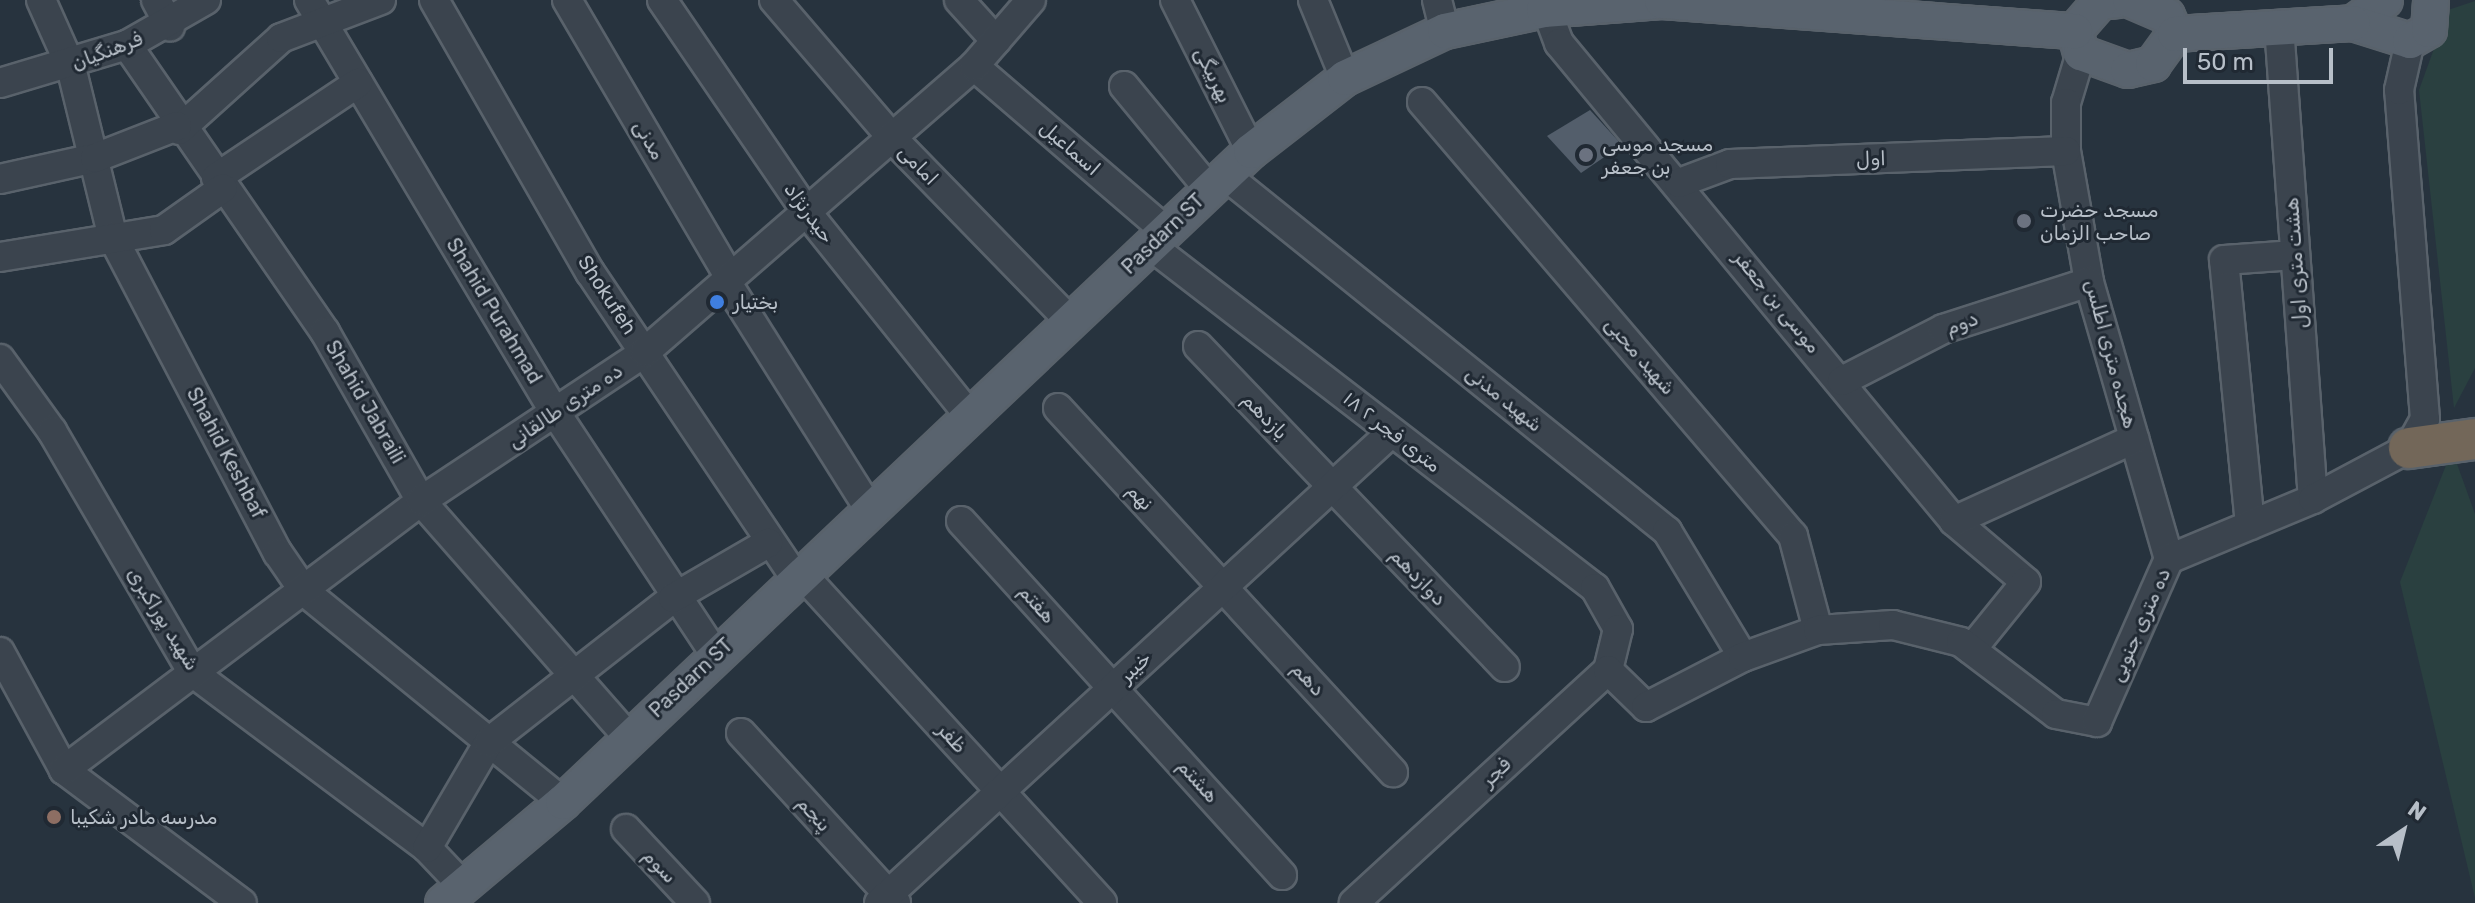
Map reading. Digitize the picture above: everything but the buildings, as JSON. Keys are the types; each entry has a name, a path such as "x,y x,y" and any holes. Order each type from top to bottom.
{"highway":[{"path":"2409,448 2475,439"}],"main road":[{"path":"2078,42 2112,0 2167,16 2175,34 2353,23 2410,41 2429,30 2431,0"},
{"path":"2353,23 2385,0"},
{"name":"Pasdarn ST","path":"452,894 563,802 628,737 1251,151 1345,78 1441,16 1543,5 1662,1 1894,6 2078,42 2128,70 2153,64 2175,34"}],"street":[{"name":"Shahid Keshbaf","path":"41,0 71,67 113,238 304,591 563,802"},
{"path":"156,0 170,26"},
{"name":"فرهنگیان","path":"0,83 71,67 127,45 170,26 206,0"},
{"path":"0,179 95,158 178,128 281,38 316,12 381,0"},
{"name":"Shokufeh","path":"434,0 645,352 768,543 799,577"},
{"name":"مدنی","path":"567,0 729,282 870,510"},
{"name":"حیدرنژاد","path":"662,0 808,214 970,416"},
{"name":"امامی","path":"774,0 893,139 1071,322"},
{"path":"959,0 996,41"},
{"name":"ده متری طالقانی","path":"64,770 421,501 645,352 808,214 974,66 1031,0"},
{"name":"بهربیگی","path":"1175,0 1251,151"},
{"path":"1313,0 1345,78"},
{"name":"موسی بن جعفر","path":"1543,5 1559,43 1679,183 1954,521 2026,582 1971,650"},
{"name":"Shahid Purahmad","path":"316,12 555,412 673,598 716,655"},
{"name":"هشت متری اول","path":"2279,26 2313,499"},
{"path":"2409,448 2425,419 2399,90 2410,41"},
{"name":"هجده متری اطلس","path":"2078,42 2066,103 2066,151 2089,282 2169,559"},
{"name":"Shahid Jabraili","path":"127,45 178,128 325,332 421,501 628,737"},
{"name":"اسماعیل","path":"974,66 1159,239"},
{"path":"0,257 164,230 220,183 358,83"},
{"name":"شهید مدنی","path":"1124,86 1217,182 1667,531 1743,657"},
{"name":"شهید محبی","path":"1422,102 1793,536 1818,630"},
{"name":"اول","path":"1679,183 1730,164 2066,151"},
{"name":"۱۸ متری فجر ۲","path":"1159,239 1392,432 1595,588 1618,629 1608,670"},
{"path":"2250,525 2224,260 2295,255"},
{"name":"دوم","path":"1842,381 1943,329 2089,282"},
{"name":"یازدهم","path":"1198,346 1332,487"},
{"name":"شهید پوراکبری","path":"0,359 52,431 192,672 427,848 452,894"},
{"name":"نهم","path":"1058,408 1222,587"},
{"name":"خیبر","path":"888,900 1000,791 1392,432"},
{"path":"1954,521 2134,439"},
{"name":"ده متری جنوبی","path":"1608,670 1646,707 1743,657 1818,630 1893,625 1971,650 2056,714 2097,722 2169,559 2313,499 2409,448"},
{"name":"دوازدهم","path":"1332,487 1505,667"},
{"name":"هفتم","path":"961,521 1113,687"},
{"path":"427,848 489,742 570,673 673,598 768,543"},
{"name":"ظفر","path":"799,577 1102,903"},
{"name":"دهم","path":"1222,587 1393,772"},
{"path":"0,652 64,770 242,903"},
{"name":"فجر","path":"1354,903 1608,670"},
{"name":"هشتم","path":"1113,687 1282,875"},
{"name":"پنجم","path":"741,733 888,900"},
{"name":"سوم","path":"626,829 695,903"}],"green space":[{"path":"2475,1 2475,368 2454,408 2419,90 2448,10"},
{"path":"2452,450 2475,514 2475,898 2400,582"}],"place":[{"name":"مسجد موسی بن جعفر","path":"1586,155"},
{"name":"مسجد حضرت صاحب الزمان","path":"2024,221"},
{"name":"بختیار","path":"717,302"},
{"name":"مدرسه مادر شکیبا","path":"54,817"}]}
